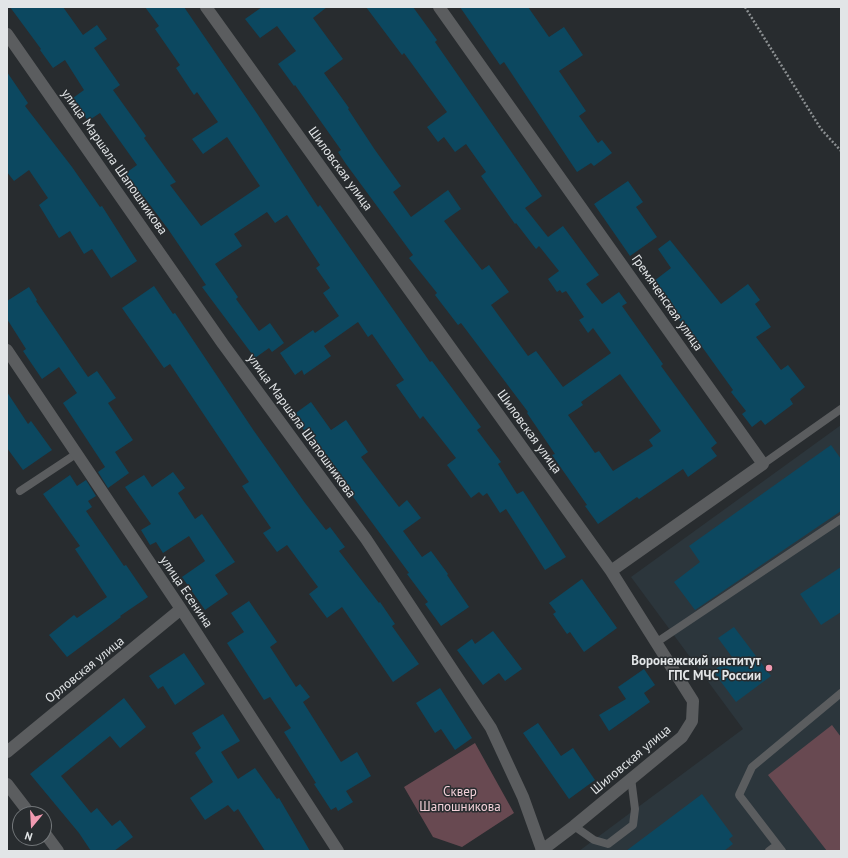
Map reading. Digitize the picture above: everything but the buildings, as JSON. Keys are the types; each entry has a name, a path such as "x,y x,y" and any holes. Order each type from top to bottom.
{"street":[{"name":"Шиловская улица","path":"206,7 611,571 693,701 692,721 682,737 574,826 542,850"},
{"name":"Гремяченская улица","path":"439,7 763,464"},
{"name":"улица Маршала Шапошникова","path":"7,34 223,344 366,539 491,728 523,797 542,850"},
{"name":"улица Есенина","path":"7,350 181,609 338,851"},
{"path":"611,571 763,464"},
{"name":"Орловская улица","path":"7,752 181,609"},
{"path":"7,784 24,806"},
{"path":"52,843 58,851"}],"lane":[{"path":"763,464 841,409"},
{"path":"20,491 76,454"},
{"path":"657,642 841,519"},
{"path":"769,851 780,848 739,795 752,767 841,693"},
{"path":"574,826 594,840 608,844 633,825 635,809 631,778"}],"path":[{"path":"745,7 821,129 841,151"}],"shaded area":[{"name":"Воронежский институт ГПС МЧС России","path":"841,425 841,851 579,851 743,729 631,577"}],"green space":[{"path":"832,725 841,737 841,851 827,851 768,775"},
{"name":"Сквер Шапошникова","path":"475,743 514,813 462,847 433,837 404,787"}],"place":[{"name":"Воронежский институт ГПС МЧС России","path":"769,668"}]}
